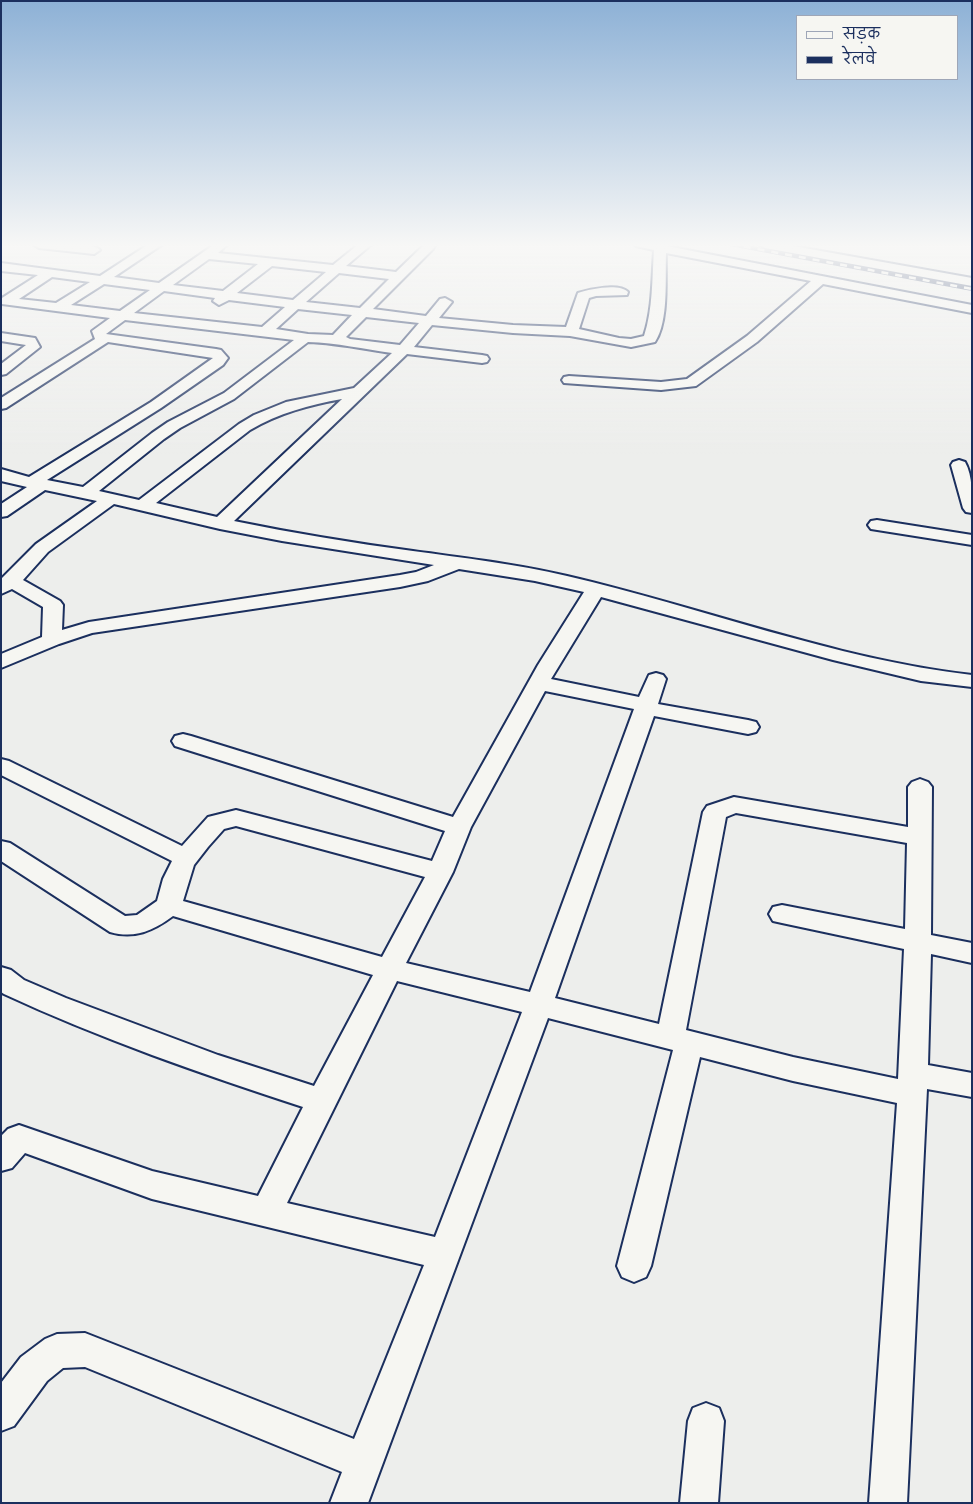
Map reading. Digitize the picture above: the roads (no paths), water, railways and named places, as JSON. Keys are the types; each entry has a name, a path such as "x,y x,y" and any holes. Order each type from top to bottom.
{"street":[{"path":"108,314 265,330 308,338 340,339 347,343 482,359"},
{"path":"1,512 37,483 156,405 221,358 216,353 100,336 99,331 125,314"},
{"path":"163,345 203,314"},
{"path":"265,330 283,314"},
{"path":"340,339 339,336 360,314"},
{"path":"381,314 530,330 572,331 616,341 639,342 650,339 657,314"},
{"path":"220,524 404,349 436,314"},
{"path":"572,331 577,314"},
{"path":"569,380 661,386 691,383 752,339 781,314"},
{"path":"1,337 30,341 33,347 1,371"},
{"path":"1,405 106,338"},
{"path":"86,493 158,436 174,425 229,396 303,340"},
{"path":"141,506 231,438 244,426 255,420 297,403 359,392"},
{"path":"959,465 972,508"},
{"path":"4,478 86,493 220,524 321,543 520,572 596,589 833,654 921,676 972,682"},
{"path":"52,640 52,605 6,584 42,548 110,499"},
{"path":"877,525 972,540"},
{"path":"1,662 52,640 89,628 421,577 455,563"},
{"path":"266,1213 321,1101 440,872 459,827 538,683 596,589"},
{"path":"350,1503 539,1005 656,680"},
{"path":"538,683 748,727"},
{"path":"183,741 459,827"},
{"path":"1,766 186,858"},
{"path":"888,1503 913,1085 919,941 920,787"},
{"path":"634,1266 680,1041 715,812 734,805 920,837"},
{"path":"1,849 119,925 131,927 139,926 169,906 176,878 186,858 198,841 216,823 236,818 440,872"},
{"path":"169,906 389,968 793,1069 913,1085 972,1085"},
{"path":"782,914 972,953"},
{"path":"1,977 14,987 56,1006 211,1065 321,1101"},
{"path":"1,1158 20,1138 152,1185 445,1256"},
{"path":"1,1413 34,1369 57,1351 86,1350 364,1462"},
{"path":"699,1503 706,1422"}]}
